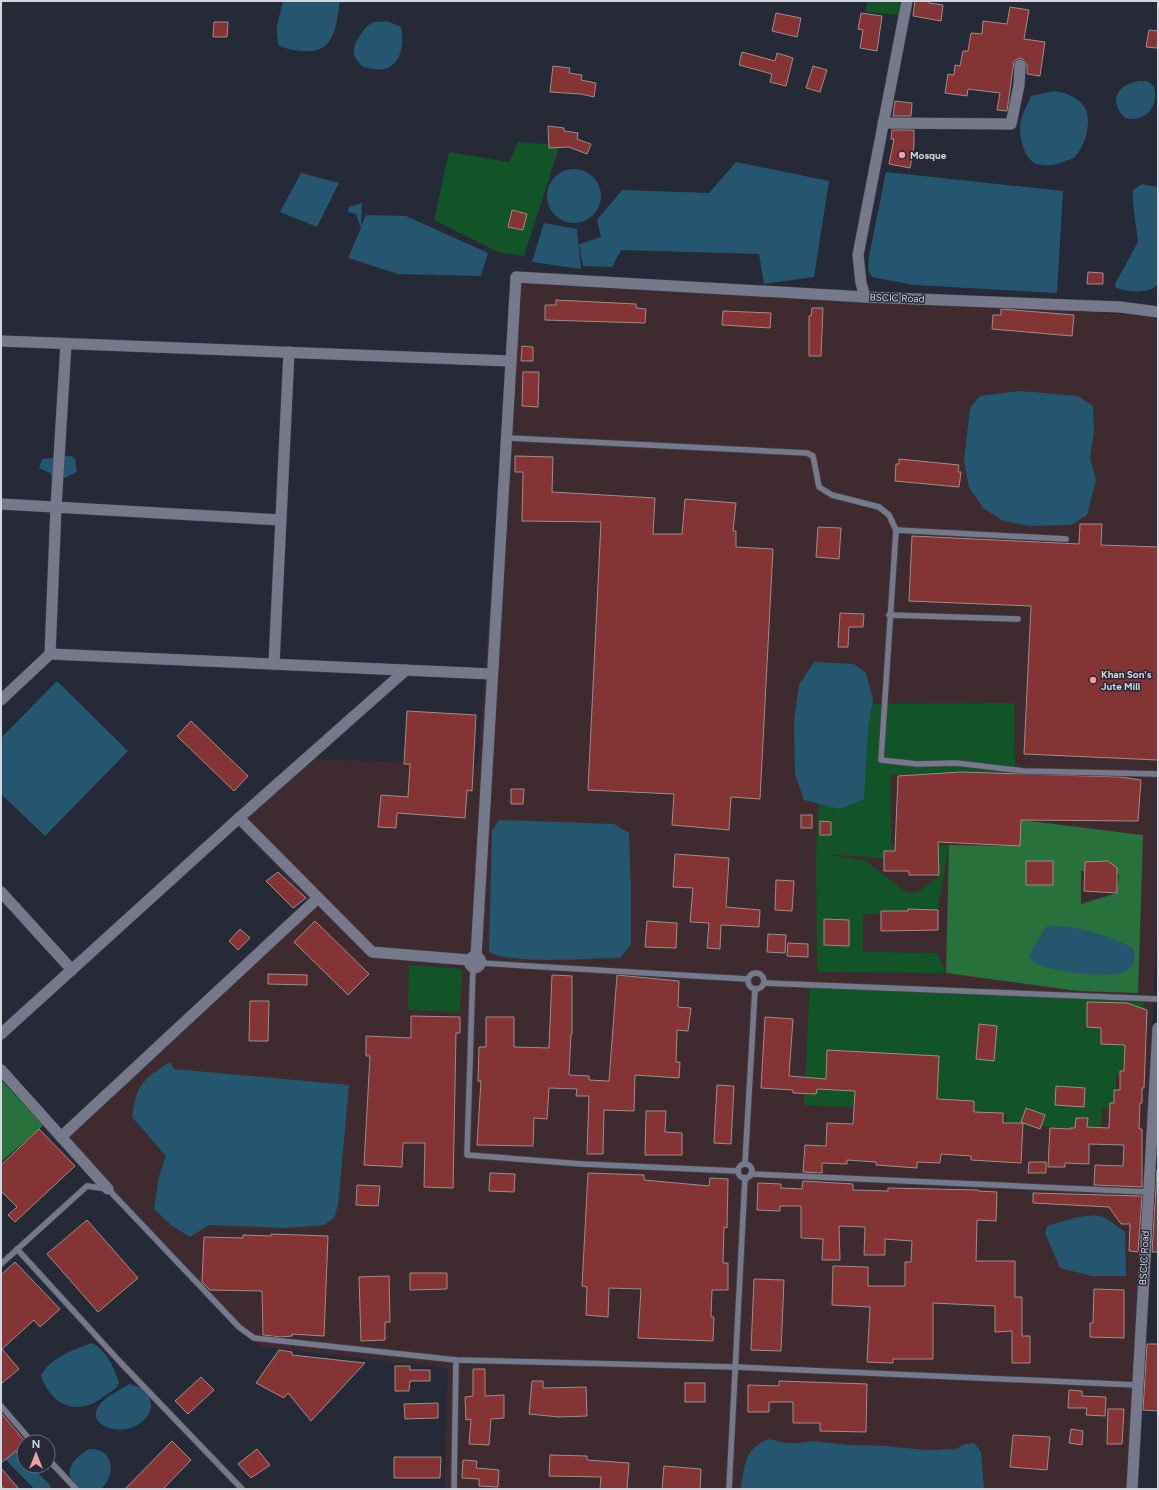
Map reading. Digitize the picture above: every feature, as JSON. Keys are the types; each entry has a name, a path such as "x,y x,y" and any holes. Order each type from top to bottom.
{"street":[{"name":"BSCIC Road","path":"907,1 858,255 861,283 865,297 1120,307 1158,312"},
{"path":"883,123 1011,124 1019,85 1020,65"},
{"path":"239,818 372,952 474,962 516,277 865,297"},
{"path":"1,341 511,361"},
{"path":"1,700 50,654 56,507 66,344"},
{"path":"274,664 289,352"},
{"path":"1,504 281,520"},
{"path":"50,654 492,674"},
{"path":"1,1034 239,818 406,670"},
{"path":"1,892 72,970"},
{"path":"61,1137 318,898"},
{"name":"BSCIC Road","path":"1132,1489 1158,1028"},
{"path":"1,1070 108,1189"}],"lane":[{"path":"506,438 807,453 812,456 819,487 832,495 879,507 889,515 896,530 889,615 881,760 917,764 956,763 1024,771 1158,774"},
{"path":"896,530 1066,539"},
{"path":"889,615 1018,619"},
{"path":"738,1171 582,1164 467,1155 474,962 747,979"},
{"path":"747,979 749,975 756,972 762,975 764,982"},
{"path":"747,979 749,986 756,989 762,986 764,982"},
{"path":"764,982 1158,999"},
{"path":"745,1164 756,989"},
{"path":"738,1171 740,1166 745,1164"},
{"path":"738,1171 740,1176 749,1178 752,1170 745,1164"},
{"path":"751,1174 1148,1192"},
{"path":"729,1489 745,1178"},
{"path":"1,1264 87,1186 108,1189 239,1327 254,1338 456,1360 735,1367 1137,1385"},
{"path":"18,1249 122,1363 242,1489"},
{"path":"454,1489 456,1360"},
{"path":"1,1406 25,1434"},
{"path":"56,1468 76,1489"}],"shaded area":[{"path":"514,275 1147,316 1158,321 1158,914 1128,1489 444,1489 448,1368 261,1347 54,1138 309,904 241,824 306,759 478,764"}],"green space":[{"path":"867,1 900,1 898,15 866,12"},
{"path":"518,142 560,145 524,256 500,253 434,220 449,152 509,162"},
{"path":"1014,703 1015,773 891,775 891,846 949,845 937,915 863,914 863,952 937,953 946,973 817,972 816,852 824,704","holes":["824,854 905,860 939,877 918,892 906,892 866,861"]},
{"path":"1021,820 1143,835 1138,993 1078,991 946,973 949,845 1019,846","holes":["1081,871 1119,874 1117,893 1081,904"]},
{"path":"409,965 462,969 460,1012 408,1010"},
{"path":"810,984 1143,1001 1147,1019 1145,1043 1124,1063 1122,1074 1116,1076 1115,1109 1102,1108 1101,1130 1006,1125 1007,1115 804,1105"},
{"path":"1,1080 44,1125 1,1162"}],"water":[{"path":"283,1 340,1 334,31 326,45 313,51 292,50 279,46 277,28"},
{"path":"387,21 401,27 402,45 399,57 396,62 383,70 363,67 354,55 355,44 370,24"},
{"path":"1138,81 1147,81 1154,86 1155,100 1153,106 1145,115 1139,118 1125,118 1117,106 1117,95 1125,86"},
{"path":"1054,91 1064,93 1072,97 1084,106 1087,112 1088,120 1085,139 1079,152 1074,158 1054,165 1036,164 1028,157 1023,146 1020,134 1020,124 1031,96"},
{"path":"736,162 829,181 814,277 764,284 759,254 621,250 612,267 583,266 579,244 601,237 597,220 622,190 709,193"},
{"path":"569,169 579,169 589,173 597,181 601,191 601,201 597,211 589,219 579,223 569,223 559,219 551,211 547,201 547,191 551,181 559,173"},
{"path":"886,172 1063,191 1057,293 914,285 872,277 868,270 869,256"},
{"path":"301,173 339,183 317,227 280,212"},
{"path":"1142,184 1158,187 1158,285 1149,290 1132,291 1116,288 1115,284 1138,242 1133,203 1133,190"},
{"path":"362,203 361,226 366,215 406,216 488,253 481,276 398,274 348,258 361,228 356,214 348,212 349,207"},
{"path":"544,223 577,229 581,269 532,262"},
{"path":"1020,391 1078,396 1093,406 1094,432 1090,458 1096,480 1087,515 1071,525 1030,526 1003,521 983,508 969,487 964,461 970,408 980,396"},
{"path":"71,456 75,458 77,472 54,483 50,473 39,468 42,459"},
{"path":"814,662 854,664 866,673 873,699 868,728 864,799 840,809 804,800 795,774 794,721 799,685"},
{"path":"57,681 128,751 45,836 1,794 1,738"},
{"path":"499,820 614,824 629,833 631,944 620,958 533,960 500,956 489,952 492,831"},
{"path":"1047,926 1068,927 1103,935 1133,948 1135,956 1134,961 1130,968 1123,972 1100,975 1058,970 1039,965 1029,957 1035,944"},
{"path":"170,1062 174,1069 349,1085 338,1206 334,1218 324,1225 286,1228 209,1225 190,1237 171,1225 154,1209 159,1176 166,1156 132,1117 136,1097 142,1084"},
{"path":"1094,1215 1106,1218 1125,1232 1126,1276 1092,1276 1060,1268 1045,1233 1047,1226 1073,1218"},
{"path":"92,1343 106,1355 115,1371 119,1383 112,1391 93,1403 75,1407 66,1405 52,1395 41,1376 50,1365 63,1355"},
{"path":"129,1384 142,1389 148,1397 151,1402 151,1406 148,1415 140,1424 119,1430 109,1428 101,1424 96,1417 97,1410 103,1401"},
{"path":"769,1439 787,1443 813,1441 848,1445 886,1446 926,1450 956,1449 965,1444 974,1443 981,1452 984,1489 741,1489 743,1473 750,1452 755,1447"},
{"path":"89,1449 104,1453 108,1457 111,1469 102,1488 79,1489 70,1477 71,1466 78,1457"}],"building":[{"path":"915,1 929,1 929,3 943,5 941,21 913,16"},
{"path":"1010,7 1029,10 1024,39 1045,42 1040,76 1027,74 1027,65 1023,59 1020,58 1014,61 1007,111 997,110 1000,93 968,89 967,96 945,93 948,74 954,75 955,65 960,66 963,51 968,51 971,33 982,34 983,21 1007,24"},
{"path":"776,13 801,18 797,37 772,31"},
{"path":"861,13 882,16 877,51 860,48 863,30 858,29"},
{"path":"214,22 228,22 227,37 213,37"},
{"path":"1149,30 1158,31 1157,48 1146,47"},
{"path":"742,52 775,61 777,53 793,58 786,86 770,82 772,74 739,65"},
{"path":"553,66 570,68 569,73 582,75 581,80 596,83 594,97 581,94 550,92"},
{"path":"813,66 827,70 820,92 806,88"},
{"path":"895,101 912,103 911,116 893,116"},
{"path":"548,126 564,128 564,131 578,133 577,139 591,144 587,154 569,147 549,148"},
{"name":"Mosque","path":"892,130 914,130 914,146 910,168 889,164 894,139 891,139"},
{"path":"512,210 527,214 523,230 508,227"},
{"path":"1088,272 1103,273 1103,284 1087,284"},
{"path":"556,300 636,304 636,308 646,309 645,323 545,320 545,305 556,305"},
{"path":"812,308 823,308 821,356 809,356 809,316 811,316"},
{"path":"1001,309 1074,315 1072,336 992,329 993,315 1001,315"},
{"path":"723,311 771,313 770,328 722,325"},
{"path":"522,346 533,347 533,361 521,361"},
{"path":"523,372 539,372 538,407 522,406"},
{"path":"515,456 553,457 552,492 655,498 653,534 682,534 685,499 736,503 733,531 736,531 736,547 773,549 760,799 731,797 729,830 672,825 674,794 588,790 601,522 522,521 523,472 515,472"},
{"path":"899,459 959,465 958,472 961,472 959,487 895,481 896,464 899,464"},
{"name":"Khan Son's Jute Mill","path":"1080,524 1102,524 1101,545 1158,547 1158,760 1024,754 1031,606 909,601 912,536 1079,544"},
{"path":"818,527 841,528 839,559 816,557"},
{"path":"840,613 864,614 863,627 849,627 848,647 838,647"},
{"path":"407,711 476,715 472,791 467,790 465,818 397,813 396,828 378,827 381,795 408,797 410,764 404,764"},
{"path":"191,721 248,776 234,791 177,736"},
{"path":"961,772 1120,777 1141,780 1138,821 1021,820 1020,846 938,842 939,875 909,875 909,871 884,871 884,851 895,851 898,776"},
{"path":"511,789 524,789 523,804 511,804"},
{"path":"801,815 812,815 812,828 801,828"},
{"path":"820,821 831,822 831,835 820,835"},
{"path":"675,854 729,858 726,907 760,910 759,927 721,925 720,949 707,948 709,923 690,922 693,888 673,887"},
{"path":"1026,861 1053,861 1053,885 1026,885"},
{"path":"1108,861 1117,868 1117,893 1084,891 1085,862"},
{"path":"278,872 306,898 293,908 266,881"},
{"path":"776,880 794,881 792,911 775,910"},
{"path":"908,909 938,910 938,930 881,931 881,911 908,911"},
{"path":"824,919 849,920 849,946 824,945"},
{"path":"315,921 369,974 348,995 294,942"},
{"path":"647,921 677,923 676,948 645,947"},
{"path":"240,929 250,938 238,950 229,941"},
{"path":"768,934 786,935 785,953 767,952"},
{"path":"788,943 808,944 808,957 787,956"},
{"path":"268,974 307,975 307,985 268,984"},
{"path":"552,975 572,976 572,1034 569,1075 589,1076 589,1080 609,1081 617,975 679,981 678,1007 691,1008 688,1031 677,1030 676,1062 680,1062 679,1078 635,1075 634,1111 604,1110 603,1154 587,1154 589,1096 576,1096 577,1089 549,1088 547,1119 534,1118 533,1146 477,1145 481,1081 478,1081 479,1047 486,1047 486,1017 514,1017 514,1047 549,1048"},
{"path":"250,1001 269,1001 268,1041 249,1041"},
{"path":"1087,1002 1127,1003 1147,1010 1144,1088 1142,1088 1142,1103 1140,1103 1139,1129 1142,1129 1142,1187 1094,1185 1095,1165 1123,1166 1124,1145 1089,1144 1089,1164 1065,1163 1065,1167 1048,1167 1050,1128 1075,1128 1076,1118 1088,1118 1087,1127 1109,1128 1110,1103 1114,1103 1114,1090 1120,1090 1120,1071 1124,1071 1125,1045 1101,1044 1101,1028 1087,1027"},
{"path":"411,1016 460,1017 460,1033 456,1033 453,1188 424,1187 425,1143 403,1143 402,1167 364,1165 370,1056 366,1056 366,1036 411,1038"},
{"path":"765,1017 793,1019 789,1076 826,1079 827,1050 939,1056 937,1099 974,1101 974,1112 1003,1113 1003,1123 1023,1123 1021,1163 971,1160 971,1156 941,1154 940,1163 917,1162 917,1168 876,1165 876,1162 847,1160 847,1164 822,1163 822,1173 803,1172 805,1145 826,1146 827,1123 853,1124 855,1091 817,1089 816,1094 793,1093 793,1090 761,1088"},
{"path":"979,1024 997,1026 994,1061 976,1059"},
{"path":"717,1085 734,1086 731,1144 714,1143"},
{"path":"1056,1086 1085,1088 1084,1107 1055,1105"},
{"path":"1026,1108 1045,1115 1040,1129 1021,1122"},
{"path":"646,1111 666,1111 665,1132 682,1133 682,1155 645,1155"},
{"path":"39,1129 75,1166 15,1222 8,1215 17,1207 1,1191 1,1165"},
{"path":"1029,1162 1046,1162 1046,1173 1028,1173"},
{"path":"1157,1170 1158,1252 1152,1252"},
{"path":"490,1173 515,1174 514,1192 489,1191"},
{"path":"588,1173 644,1175 644,1180 709,1186 710,1178 728,1179 727,1228 724,1227 723,1263 728,1263 728,1290 712,1290 711,1317 714,1317 713,1341 638,1338 641,1289 609,1288 608,1317 586,1315 587,1287 582,1286"},
{"path":"803,1181 853,1184 853,1190 888,1191 888,1188 978,1190 997,1192 996,1221 977,1220 976,1261 1015,1261 1015,1297 1022,1297 1022,1336 1030,1336 1030,1363 1012,1363 1012,1331 995,1332 995,1306 933,1303 933,1359 893,1359 893,1363 867,1362 870,1307 832,1305 833,1266 868,1267 868,1286 905,1286 905,1262 911,1262 912,1241 885,1239 885,1255 864,1255 865,1227 839,1226 840,1260 822,1260 823,1239 801,1238 801,1206 780,1206 780,1211 757,1210 758,1183 781,1184 781,1188 802,1189"},
{"path":"357,1185 380,1186 378,1206 356,1205"},
{"path":"1033,1193 1142,1196 1138,1252 1129,1251 1130,1224 1121,1224 1109,1207 1033,1203"},
{"path":"87,1220 138,1278 98,1312 47,1254"},
{"path":"271,1234 328,1236 324,1336 292,1334 292,1336 281,1337 263,1335 262,1291 210,1290 202,1282 204,1237 243,1238 243,1235 271,1236"},
{"path":"15,1262 60,1309 40,1327 34,1320 2,1349 19,1369 1,1384 1,1275"},
{"path":"410,1273 447,1273 447,1289 410,1290"},
{"path":"389,1276 390,1322 385,1322 385,1340 361,1341 359,1277"},
{"path":"754,1279 784,1280 781,1351 751,1350"},
{"path":"1094,1289 1124,1290 1124,1338 1090,1337 1090,1323 1093,1323"},
{"path":"1147,1344 1158,1344 1158,1411 1143,1410"},
{"path":"279,1350 292,1352 292,1355 365,1363 311,1421 288,1393 284,1398 256,1383"},
{"path":"395,1366 410,1366 410,1370 430,1370 430,1381 410,1381 409,1391 395,1391"},
{"path":"473,1369 485,1369 485,1396 504,1395 504,1418 491,1419 489,1445 469,1444 471,1419 466,1420 465,1397 473,1396"},
{"path":"201,1377 214,1390 188,1414 175,1401"},
{"path":"532,1381 543,1381 543,1388 586,1387 587,1416 559,1417 529,1414"},
{"path":"779,1381 867,1384 866,1432 820,1431 820,1423 793,1423 793,1402 769,1402 769,1412 748,1412 748,1385 779,1386"},
{"path":"685,1383 705,1383 705,1402 685,1402"},
{"path":"1069,1390 1082,1391 1082,1396 1106,1397 1105,1416 1086,1415 1087,1408 1068,1408"},
{"path":"438,1403 438,1418 405,1419 404,1404"},
{"path":"1108,1409 1124,1409 1122,1444 1107,1444"},
{"path":"1,1413 19,1434 16,1434 16,1451 1,1463"},
{"path":"1071,1429 1083,1431 1082,1445 1069,1443"},
{"path":"1013,1435 1050,1437 1047,1470 1010,1467"},
{"path":"172,1441 191,1460 163,1489 125,1489"},
{"path":"257,1449 270,1465 251,1478 238,1464"},
{"path":"550,1455 587,1456 587,1460 629,1463 627,1489 600,1489 601,1477 549,1476"},
{"path":"394,1457 441,1457 440,1478 394,1478"},
{"path":"463,1460 477,1461 476,1468 499,1470 498,1487 479,1486 479,1479 462,1478"},
{"path":"664,1466 701,1469 700,1489 662,1489"},
{"path":"1,1468 19,1489 4,1489 1,1485"}],"waterway":[{"path":"1,1445 44,1489"}],"place":[{"name":"Mosque","path":"902,155"},
{"name":"Khan Son's Jute Mill","path":"1093,680"}]}
